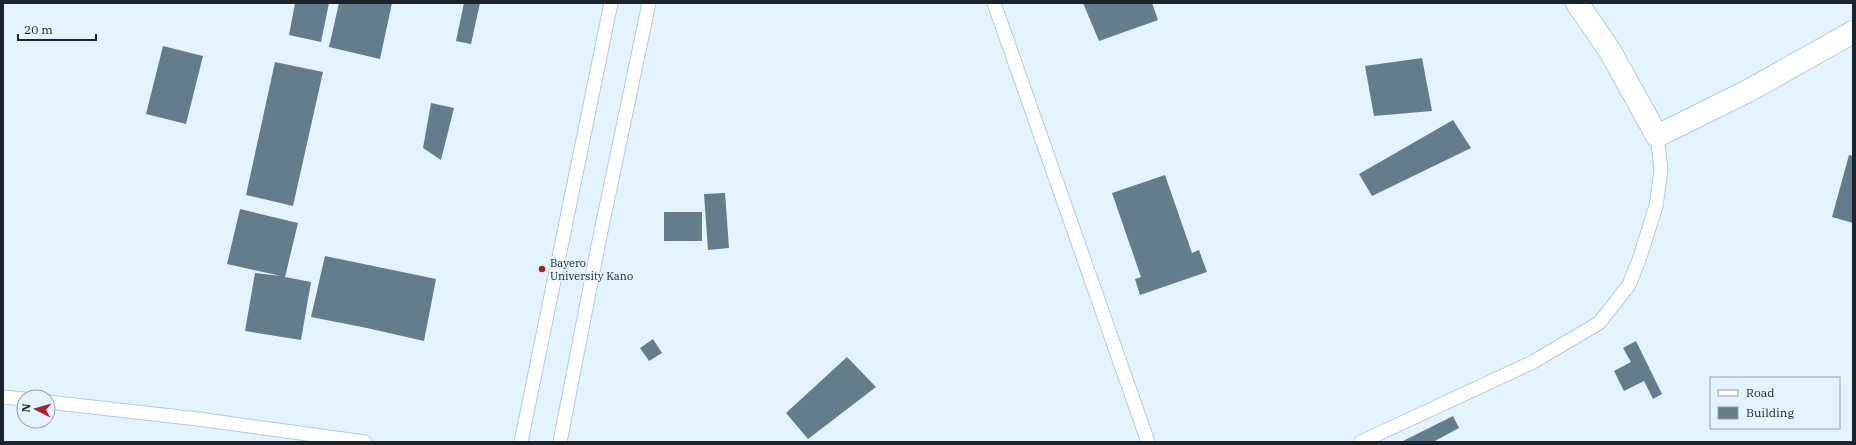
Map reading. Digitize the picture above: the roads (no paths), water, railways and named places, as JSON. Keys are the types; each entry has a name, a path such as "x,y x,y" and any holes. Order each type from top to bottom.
{"street":[{"path":"1577,3 1610,51 1657,136 1748,91 1853,32"}],"lane":[{"path":"521,442 611,3"},
{"path":"560,442 599,241 649,3"},
{"path":"994,3 1148,442"},
{"path":"1361,442 1533,362 1599,323 1629,285 1639,260 1656,206 1661,170 1657,136"},
{"path":"3,397 16,398"},
{"path":"56,403 198,419 365,442"}],"place":[{"name":"Bayero University Kano","path":"542,269"}]}
